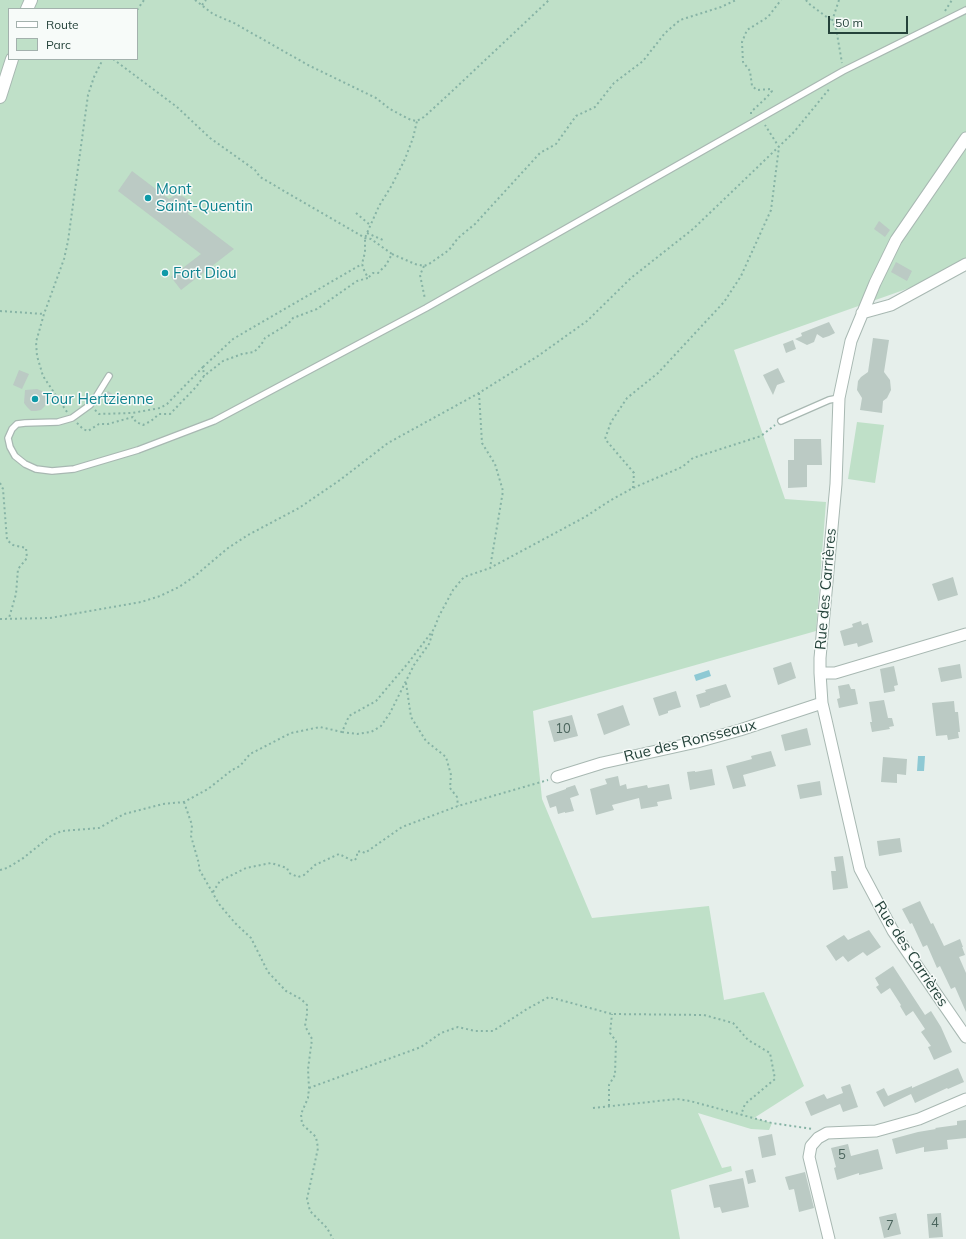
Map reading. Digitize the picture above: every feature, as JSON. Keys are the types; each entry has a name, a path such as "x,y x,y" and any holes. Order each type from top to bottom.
{"street":[{"path":"0,97 12,60"},
{"name":"Rue des Carrières","path":"966,138 896,240 862,313 851,341 839,398 836,484 820,658 822,703 860,869 893,931 966,1037"},
{"path":"862,313 891,305 966,264"},
{"path":"820,673 835,673 966,634"},
{"name":"Rue des Ronsseaux","path":"557,777 602,763 711,738 822,703"},
{"path":"829,1239 809,1157 811,1146 818,1138 827,1133 876,1131 919,1119 966,1099"}],"lane":[{"path":"109,376 90,406 72,418 58,422 17,424 12,429 8,438 10,447 15,456 25,464 36,469 52,471 74,469 138,450 214,421 426,308 843,71 966,10"},
{"path":"781,421 829,400 839,398"}],"path":[{"path":"138,9 144,0"},
{"path":"194,0 213,14 234,23 308,65 376,98 390,109 403,116 417,121 424,117 549,0"},
{"path":"202,5 206,0"},
{"path":"114,60 177,107 210,138 255,170 260,177 365,238 371,239 392,254 415,264 424,266 449,250 458,238 475,224 540,153 556,144 576,116 595,107 614,83 643,60 665,33 680,20 721,7 736,0"},
{"path":"633,488 634,474 605,440 611,422 627,398 658,373 724,302 741,276 771,210 779,147 763,122 752,117 751,112 772,91 771,89 757,90 752,86 750,71 743,62 742,42 747,30 768,17 781,0"},
{"path":"0,618 50,618 141,602 160,596 179,587 248,535 299,508 334,484 388,443 479,393 538,356 588,321 632,278 693,229 779,147 794,132 843,71 836,28 832,21 806,0"},
{"path":"832,21 839,0"},
{"path":"102,60 94,77 88,95 68,241 64,259 44,314 36,342 37,356 43,376 62,405 82,429 88,431 99,424 108,424 133,416"},
{"path":"368,278 362,264 365,252 365,238 370,225 405,159 413,138 417,121"},
{"path":"356,213 370,225"},
{"path":"367,233 383,240"},
{"path":"132,414 136,422 143,425 151,421 159,414 170,414 196,387 204,376 223,361 242,354 254,352 266,338 288,324 293,318 316,309 357,281 378,273 386,265 392,254"},
{"path":"90,406 99,414 132,414 164,406 233,339 362,264"},
{"path":"424,266 420,275 426,308"},
{"path":"0,311 44,314"},
{"path":"203,367 204,376"},
{"path":"479,393 482,443 495,464 503,491 490,568"},
{"path":"0,870 7,868 22,859 52,835 62,831 99,828 124,814 163,804 184,802 208,789 232,770 240,766 250,754 291,733 320,727 357,734 371,732 381,726 390,713 414,666 429,644 439,616 453,590 464,577 490,568 585,517 633,488 682,467 693,458 761,436 781,421"},
{"path":"0,483 3,489 7,540 13,545 26,548 27,558 18,569 16,594 9,618"},
{"path":"342,732 349,716 376,701 409,662 434,629"},
{"path":"405,682 411,717 426,741 446,757 451,775 450,788 457,797 458,806"},
{"path":"213,892 220,881 246,868 271,863 287,868 288,873 298,877 304,875 315,865 339,854 353,861 356,858 357,852 360,851 365,853 402,827 458,806 557,777"},
{"path":"184,802 192,825 191,836 200,864 199,869 219,904 235,923 251,938 268,972 286,991 301,999 307,1005 305,1026 312,1039 308,1069 308,1098 301,1114 302,1124 316,1137 318,1148 307,1199 310,1211 328,1228 333,1239"},
{"path":"309,1088 421,1047 441,1033 458,1027 475,1031 493,1031 549,997 612,1014 704,1015 733,1023 748,1040 770,1053 775,1079 745,1104 741,1115"},
{"path":"609,1106 609,1085 615,1075 616,1041 610,1033 612,1014"},
{"path":"593,1108 677,1099 700,1103 772,1123 812,1129"}],"green space":[{"path":"0,0 966,0 966,264 949,274 734,350 785,499 826,502 816,631 533,711 542,799 592,918 709,906 724,1000 764,992 804,1086 754,1118 772,1123 769,1130 751,1129 698,1113 722,1168 731,1166 732,1171 671,1190 680,1239 0,1239"},
{"path":"857,422 884,425 875,483 848,479"}],"water":[{"path":"709,670 711,676 696,681 694,675"},
{"path":"918,756 925,756 924,771 917,771"}],"building":[{"path":"132,171 169,199 175,195 182,196 188,200 190,206 188,214 234,249 181,290 171,277 201,254 118,191"},
{"path":"879,221 890,230 885,237 874,229"},
{"path":"896,262 912,271 907,281 891,272"},
{"path":"829,322 835,333 823,338 817,334 814,342 807,345 795,339 802,336 801,333"},
{"path":"873,338 889,340 884,372 890,380 891,390 887,398 883,401 882,413 860,410 862,398 857,390 858,381 868,372"},
{"path":"793,340 796,349 786,353 783,344"},
{"path":"778,368 785,382 777,385 773,395 763,375"},
{"path":"19,370 29,374 22,389 13,385"},
{"name":"Tour Hertzienne","path":"37,389 42,391 46,396 45,406 41,410 31,411 24,403 25,390"},
{"path":"108,391 118,398 112,406 102,399"},
{"path":"794,439 821,439 822,465 807,465 807,487 788,488 788,460 794,460"},
{"path":"953,577 958,595 938,601 932,584"},
{"path":"861,621 862,625 868,623 873,642 858,647 857,643 844,646 840,631 853,627 852,624"},
{"path":"791,662 796,678 778,685 773,668"},
{"path":"960,664 962,678 941,682 938,668"},
{"path":"894,666 898,685 894,686 895,691 884,693 880,669"},
{"path":"726,684 731,697 700,708 696,695 706,692 705,690"},
{"path":"849,684 851,689 855,689 858,704 839,708 837,699 840,698 838,686"},
{"path":"676,691 681,707 668,711 668,713 659,716 653,698"},
{"path":"884,700 888,718 892,718 894,726 889,727 890,729 872,732 869,702"},
{"path":"954,701 955,712 958,712 960,732 958,732 959,738 948,740 947,735 936,736 932,703"},
{"path":"623,705 630,725 604,735 597,714"},
{"path":"572,715 578,736 554,742 548,721"},
{"path":"807,728 811,745 785,751 781,735"},
{"path":"771,751 776,766 743,775 746,786 733,789 726,766 752,759 751,756"},
{"path":"883,757 907,759 906,775 897,774 897,783 881,782"},
{"path":"712,769 715,785 690,790 687,772"},
{"path":"618,776 620,786 626,784 627,789 647,785 648,788 669,784 672,799 657,802 658,806 641,809 639,798 612,805 614,810 596,815 590,789 607,784 605,779"},
{"path":"820,781 822,795 800,799 797,785"},
{"path":"575,785 579,795 570,798 574,811 558,814 556,806 550,808 546,796"},
{"path":"900,838 902,852 879,856 877,841"},
{"path":"843,856 848,888 833,890 831,871 836,871 834,857"},
{"path":"920,901 944,946 960,939 965,955 959,957 966,973 966,1012 955,987 951,989 940,966 937,968 927,945 923,947 912,923 910,924 902,909"},
{"path":"869,930 881,947 867,956 863,952 848,962 843,956 836,961 826,946 844,935 848,940"},
{"path":"893,966 925,1015 931,1011 941,1027 952,1052 934,1060 928,1047 931,1046 921,1032 925,1029 913,1011 906,1016 890,988 881,994 876,987 879,985 875,978"},
{"path":"958,1068 964,1082 915,1103 911,1094 884,1107 876,1092 884,1088 888,1096 912,1086 912,1088"},
{"path":"850,1084 858,1107 843,1112 840,1104 811,1116 805,1102 824,1094 827,1099 843,1093 841,1087"},
{"path":"966,1120 966,1138 947,1140 948,1149 924,1152 924,1147 896,1154 892,1139 936,1129 935,1128 957,1125 957,1121"},
{"path":"772,1134 776,1155 762,1158 758,1137"},
{"path":"848,1144 851,1156 878,1149 883,1169 859,1175 859,1173 837,1180 834,1168 836,1167 831,1148"},
{"path":"753,1169 756,1182 748,1184 745,1171"},
{"path":"805,1172 814,1208 799,1212 794,1189 789,1190 785,1177"},
{"path":"743,1178 749,1207 722,1213 720,1207 714,1208 709,1185"},
{"path":"896,1213 901,1234 884,1238 879,1217"},
{"path":"941,1213 943,1237 929,1238 927,1214"}],"place":[{"name":"Mont Saint-Quentin","path":"148,198"},
{"name":"Fort Diou","path":"165,273"},
{"name":"Tour Hertzienne","path":"35,399"}]}
